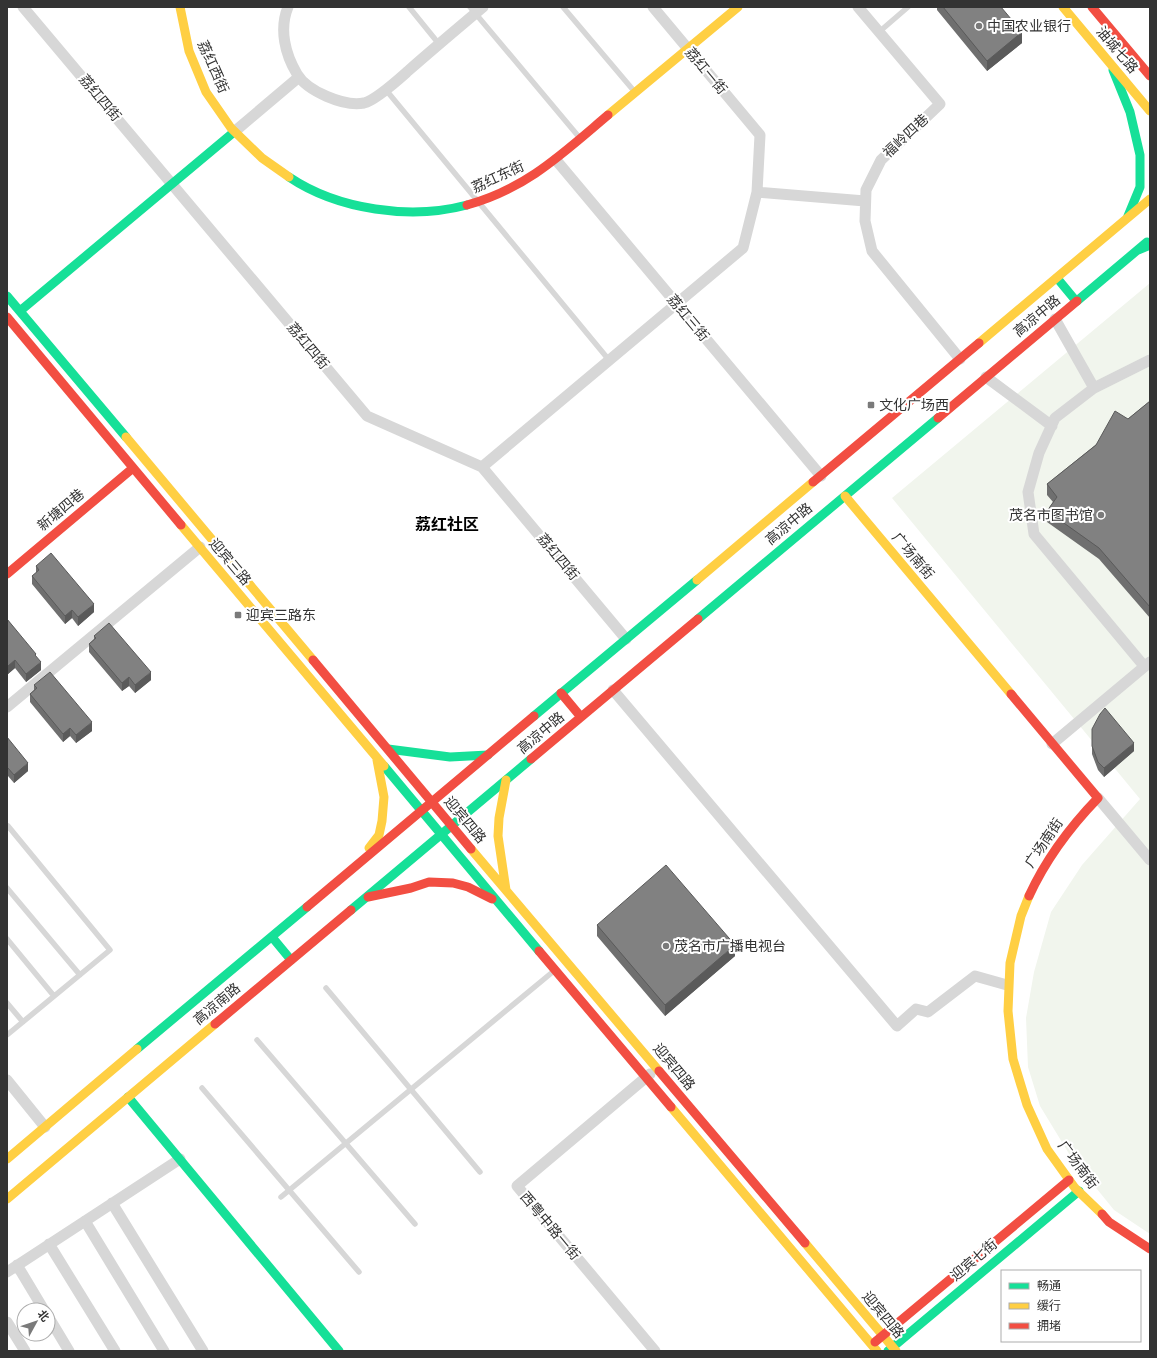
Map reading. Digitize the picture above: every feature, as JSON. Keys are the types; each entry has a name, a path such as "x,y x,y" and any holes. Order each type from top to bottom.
{"main road":[{"name":"荔红西街","path":"180,7 184,34 190,56 209,96 234,132"},
{"name":"油城七路","path":"1063,7 1150,111"},
{"name":"油城七路","path":"1092,7 1150,76"},
{"name":"荔红东街","path":"234,132 265,162 283,174 302,185 342,202 362,208 405,212 427,212 478,202 510,190 529,180 556,160 688,49 730,9"},
{"path":"1138,61 1150,66"},
{"path":"1110,62 1130,112 1140,155 1140,187 1126,219"},
{"path":"20,311 234,132"},
{"name":"高凉中路","path":"426,807 1150,199"},
{"name":"高凉中路","path":"446,830 1150,239"},
{"path":"1138,250 1150,245"},
{"path":"1057,278 1076,301"},
{"name":"迎宾三路","path":"7,296 388,749 426,807 433,825"},
{"name":"迎宾三路","path":"7,317 377,758 426,807"},
{"name":"新塘四巷","path":"7,574 133,468"},
{"name":"广场南街","path":"844,496 1098,798 1081,815 1052,852 1040,872 1030,894 1016,931 1010,962 1007,985 1008,1033 1017,1079 1024,1102 1044,1145 1069,1180 1088,1201 1124,1232 1150,1249"},
{"path":"562,693 581,717"},
{"path":"388,749 450,757 488,755"},
{"path":"347,873 379,835 384,797 377,758"},
{"path":"506,780 499,818 498,836 506,890"},
{"name":"迎宾四路","path":"426,807 446,830 506,890 883,1336 892,1350"},
{"name":"高凉南路","path":"7,1158 426,807"},
{"name":"迎宾四路","path":"433,825 446,830 499,903 875,1348"},
{"name":"高凉南路","path":"7,1198 446,830"},
{"path":"365,898 411,888 429,882 453,883 468,887 499,903"},
{"path":"272,937 291,960"},
{"path":"128,1097 339,1351"},
{"path":"875,1348 883,1336 1069,1180"},
{"name":"迎宾七街","path":"892,1350 1078,1191"}],"street":[{"name":"荔红四街","path":"24,7 367,416 482,467 626,639"},
{"path":"288,7 285,13 283,27 286,50 292,65 301,80 319,93 340,100 356,103 366,102 386,90 439,44 476,9"},
{"name":"荔红一街","path":"653,7 760,135 757,192"},
{"name":"福岭四巷","path":"858,7 940,104 880,160 866,190 865,221 872,251 960,358"},
{"path":"234,132 299,77"},
{"name":"荔红三街","path":"556,160 821,476"},
{"path":"482,467 743,248 757,192 865,201"},
{"path":"1055,319 1094,388"},
{"path":"1052,744 1147,664 1034,534 1028,492 1039,453 1055,418 1094,388 1150,360"},
{"path":"986,377 1052,426"},
{"path":"7,707 200,547"},
{"path":"613,690 897,1026 916,1009 928,1012 975,976 1007,985"},
{"path":"1098,798 1150,860"},
{"name":"西粤中路一街","path":"655,1351 517,1186 657,1068"},
{"path":"7,1080 45,1127"},
{"path":"7,1272 180,1159"},
{"path":"112,1203 203,1351"},
{"path":"85,1221 164,1351"},
{"path":"50,1244 115,1351"},
{"path":"17,1265 39,1302"},
{"path":"7,1322 25,1351"},
{"path":"56,1329 69,1351"}],"lane":[{"path":"409,7 439,44"},
{"path":"563,7 635,93"},
{"path":"879,32 908,7"},
{"path":"476,9 581,139"},
{"path":"386,90 609,360"},
{"path":"7,827 8,826 110,950 7,1035"},
{"path":"7,888 80,975"},
{"path":"7,939 54,996"},
{"path":"281,1197 555,970"},
{"path":"326,988 480,1172"},
{"path":"7,1003 23,1022"},
{"path":"258,1040 415,1224"},
{"path":"202,1088 359,1272"}],"shaded area":[{"path":"1150,283 1150,1234 1114,1210 1071,1157 1040,1106 1028,1067 1026,1018 1034,972 1051,912 1082,865 1140,799 892,498"}],"building":[{"name":"中国农业银行","path":"943,7 1001,7 1022,32 987,61"},
{"name":"茂名市图书馆","path":"1150,401 1150,607 1099,548 1047,511 1057,497 1047,484 1096,445 1115,411 1128,419"},
{"path":"51,553 94,604 78,617 72,610 65,616 32,576 39,570 36,566"},
{"path":"7,619 41,662 26,674 15,660 8,666 7,665"},
{"path":"109,623 151,672 135,685 129,677 122,683 89,644 96,638 94,636"},
{"path":"50,672 92,722 76,735 70,728 63,734 30,694 37,688 34,685"},
{"path":"1105,708 1134,743 1104,768 1098,762 1092,746 1092,729"},
{"path":"7,737 28,763 14,775 7,768"},
{"name":"茂名市广播电视台","path":"666,865 735,945 665,1005 597,925"}],"traffic: fast":[{"path":"1113,70 1130,112 1140,155 1140,187 1128,216"},
{"path":"20,311 234,132"},
{"path":"289,177 308,188 330,197 375,209 422,212 467,205"},
{"path":"1077,301 1147,242"},
{"path":"1138,250 1150,245"},
{"path":"1057,278 1076,301"},
{"path":"7,296 126,437"},
{"path":"698,619 938,418"},
{"path":"534,716 697,580"},
{"path":"388,749 450,757 488,755"},
{"path":"351,910 531,759"},
{"path":"384,766 539,951"},
{"path":"137,1049 307,907"},
{"path":"272,937 291,960"},
{"path":"128,1097 339,1351"},
{"path":"888,1351 1079,1191"}],"traffic: slow":[{"path":"180,7 189,51 206,92 231,128 262,158 289,177"},
{"path":"608,115 738,7"},
{"path":"1063,7 1150,111"},
{"path":"979,343 1150,199"},
{"path":"126,437 313,660"},
{"path":"697,580 813,482"},
{"path":"845,496 1011,694"},
{"path":"181,525 384,766"},
{"path":"369,848 379,835 382,821 384,797 377,760"},
{"path":"506,780 499,818 498,836 506,890"},
{"path":"471,849 659,1071"},
{"path":"1029,896 1021,916 1010,963 1008,1011 1013,1059 1027,1105 1047,1149 1075,1188 1102,1214"},
{"path":"7,1199 215,1024"},
{"path":"7,1159 137,1049"},
{"path":"671,1107 877,1351"},
{"path":"805,1243 896,1351"}],"traffic: jam":[{"path":"1092,7 1150,76"},
{"path":"467,205 508,190 526,180 559,156 608,115"},
{"path":"938,418 1077,301"},
{"path":"7,317 181,525"},
{"path":"813,482 979,343"},
{"path":"7,574 133,468"},
{"path":"531,759 698,619"},
{"path":"313,660 471,849"},
{"path":"561,693 581,717"},
{"path":"1011,694 1098,798 1059,844 1043,869 1029,896"},
{"path":"307,907 534,716"},
{"path":"368,897 411,888 429,882 453,883 468,887 492,899"},
{"path":"215,1024 351,910"},
{"path":"539,951 671,1107"},
{"path":"659,1071 805,1243"},
{"path":"875,1342 1069,1180"},
{"path":"1102,1214 1109,1222 1150,1249"}],"place":[{"name":"中国农业银行","path":"979,26"},
{"name":"文化广场西","path":"871,405"},
{"name":"茂名市图书馆","path":"1101,515"},
{"name":"迎宾三路东","path":"238,615"},
{"name":"茂名市广播电视台","path":"666,946"}],"district":[{"name":"荔红社区","path":"447,525"}]}
